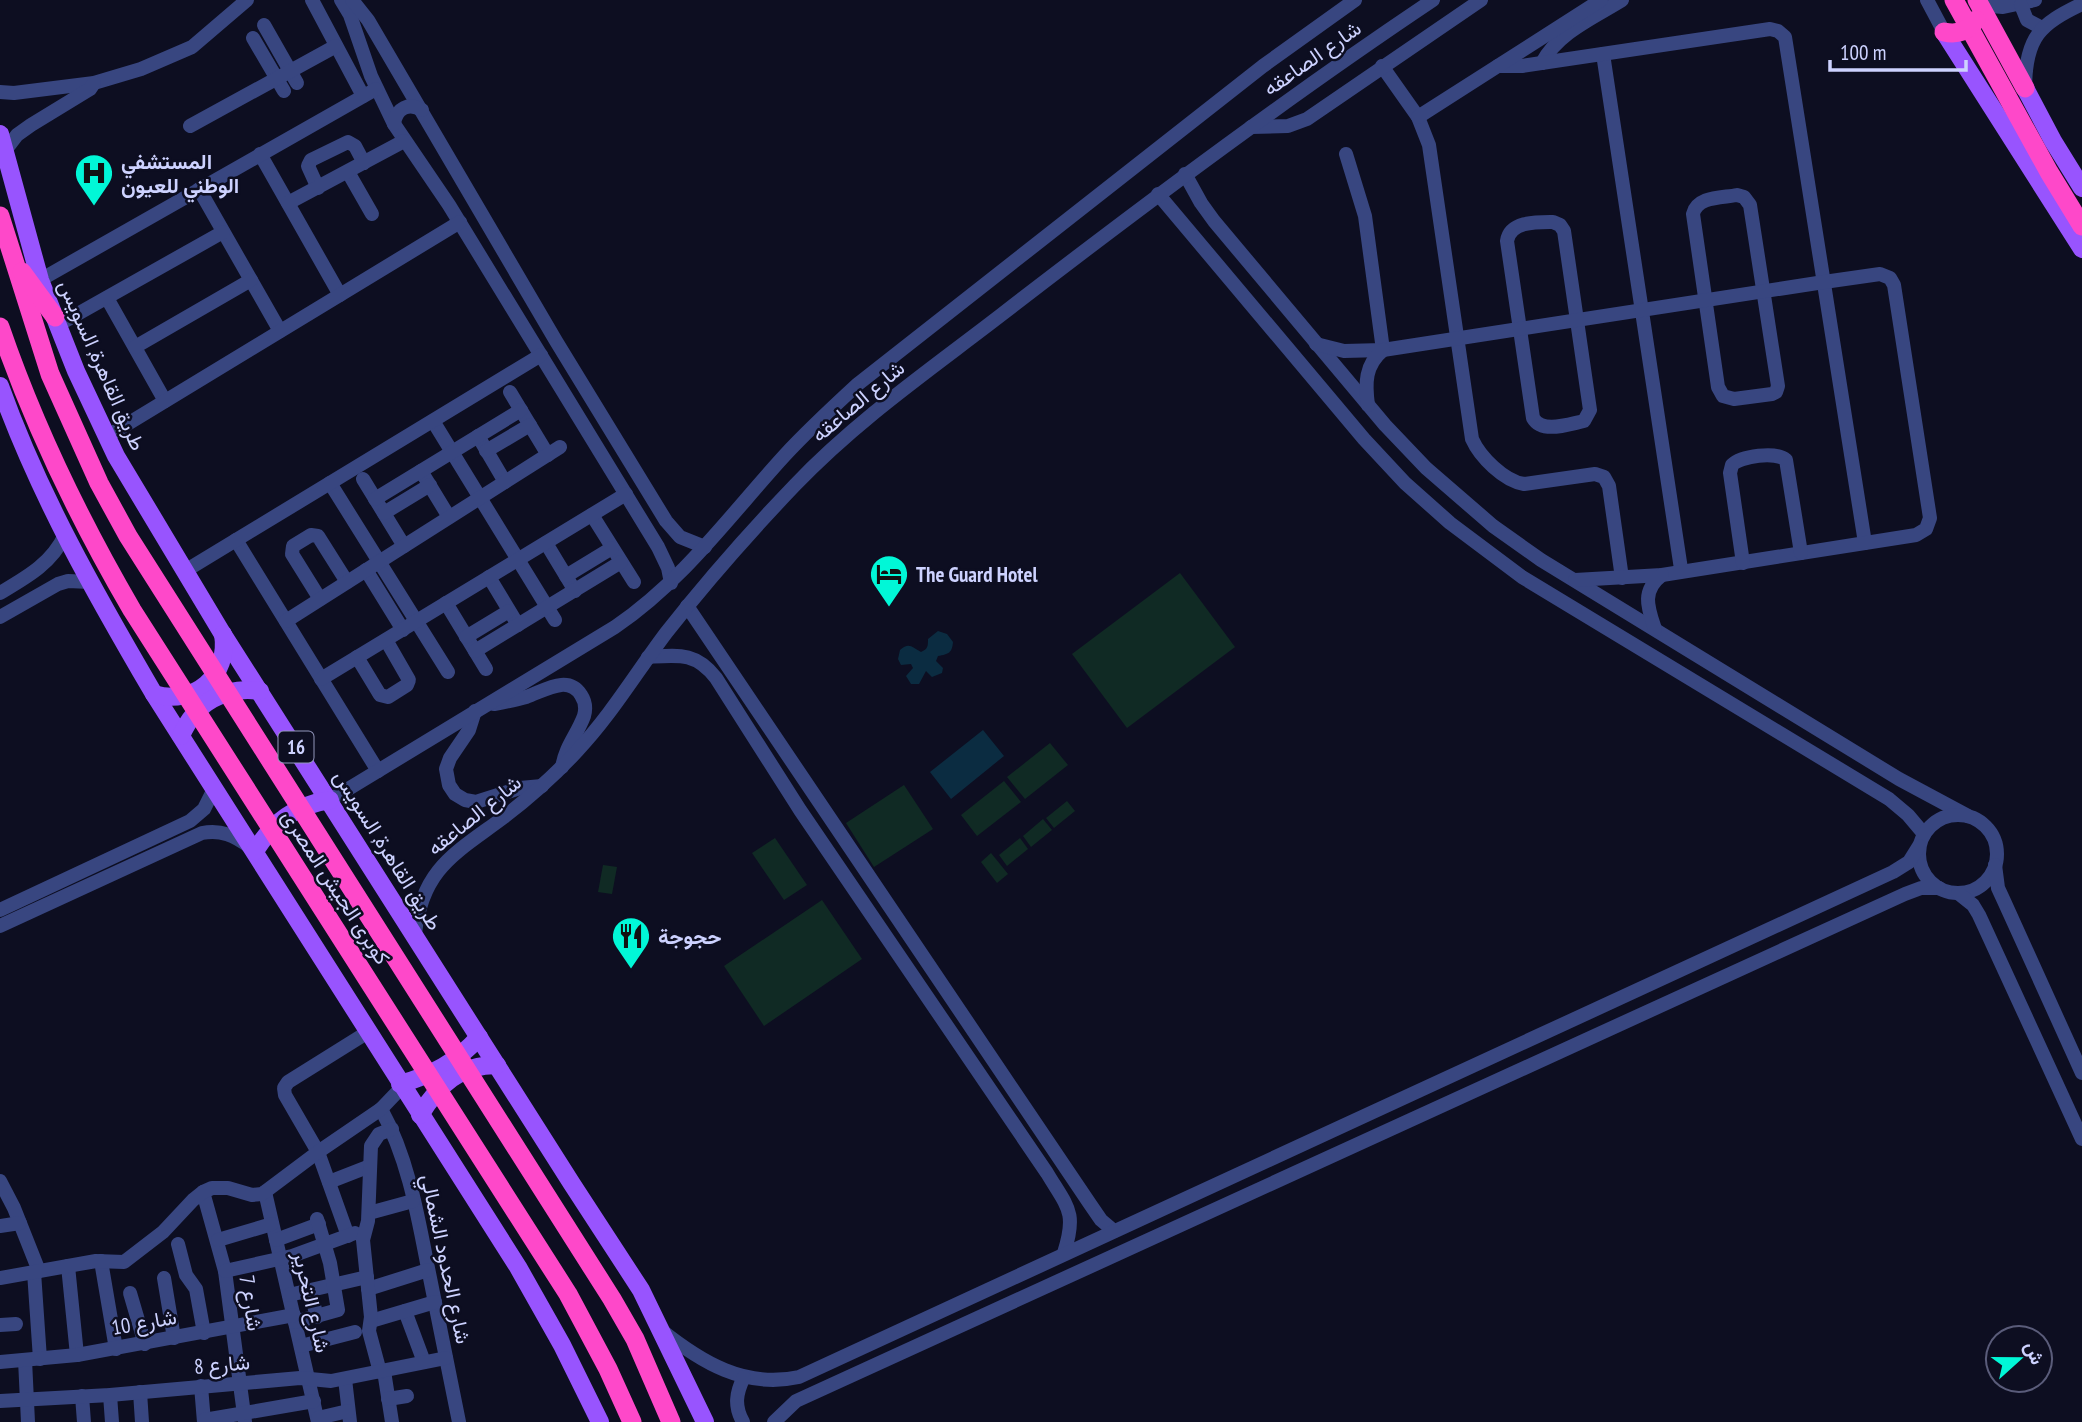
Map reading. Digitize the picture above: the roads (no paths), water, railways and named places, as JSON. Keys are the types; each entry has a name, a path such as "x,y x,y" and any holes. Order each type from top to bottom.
{"highway":[{"path":"1954,0 2049,172 2082,226"},
{"path":"1944,32 1959,33 1972,26 1979,13 1978,3"},
{"path":"1978,3 2025,88"},
{"name":"طريق القاهرة, السويس","path":"0,216 50,374"},
{"name":"16","path":"12,258 56,321"},
{"path":"0,327 10,384"},
{"name":"كوبرى الجيش المصرى","path":"50,374 84,451 128,536 612,1299 635,1339 671,1422"},
{"name":"كوبرى الجيش المصرى","path":"10,384 126,599 568,1294 629,1415"}],"main road":[{"path":"1944,32 2082,248"},
{"path":"2025,88 2082,188"},
{"name":"طريق القاهرة, السويس","path":"2,143 40,280 106,437 137,494 222,633 630,1271 705,1422"},
{"path":"10,384 24,447 90,582 154,694 518,1267 562,1345 600,1422"},
{"path":"154,694 182,697 207,684 222,661 222,633"},
{"path":"181,736 196,711 212,698 230,691 260,691"},
{"path":"255,851 270,830 290,814 313,803 330,800"},
{"path":"402,1085 445,1067 463,1054 479,1037"},
{"path":"420,1115 437,1089 452,1077 478,1066 497,1065"}],"street":[{"path":"0,92 14,93 94,83 141,69 184,52 247,0"},
{"path":"312,0 363,96"},
{"path":"341,0 350,15 376,89 394,124 460,222 658,547 668,568 671,583"},
{"path":"352,0 368,20 563,352 675,532 692,544 705,548"},
{"name":"شارع الصاعقه","path":"330,800 615,627 671,583 705,548 785,454 858,384 1263,66 1355,0"},
{"name":"شارع الصاعقه","path":"415,934 422,899 441,867 458,849 503,818 561,768 596,730 687,606 795,485 851,432 1158,194 1433,0"},
{"path":"1251,127 1301,122 1481,0"},
{"path":"1418,117 1601,0"},
{"path":"1542,63 1549,50 1560,39 1622,0"},
{"path":"1927,0 1944,32"},
{"path":"1978,3 2003,7 2028,2 2027,20 2042,28"},
{"path":"2025,88 2029,52 2042,28 2052,19 2082,4"},
{"path":"264,25 293,77"},
{"path":"1498,66 1515,67 1770,29 1782,34 1787,41 1865,543"},
{"path":"253,38 280,85"},
{"path":"190,125 280,85 336,46"},
{"path":"266,61 280,52"},
{"path":"1603,54 1681,569"},
{"path":"1382,66 1418,117 1431,154 1468,424 1475,445 1510,480 1519,483 1595,474 1604,477 1609,486 1622,578"},
{"path":"2,143 90,89 94,83"},
{"path":"40,280 376,89"},
{"path":"394,124 396,114 404,108 413,106 422,110"},
{"path":"288,203 404,141"},
{"path":"318,188 308,166 311,160 348,142 355,146 364,163"},
{"path":"1346,153 1365,216 1384,350"},
{"path":"260,154 340,295"},
{"path":"348,172 372,215"},
{"path":"1185,174 1207,212 1368,406 1419,461 1470,507 1516,543 1575,580 1899,779 1985,827 1992,835 1997,854 1995,864 1985,882 1977,888 1958,893"},
{"path":"199,189 280,331"},
{"path":"1158,194 1364,439 1405,483 1450,523 1522,577 1889,799 1908,815 1922,840 1921,866 1925,875 1938,888"},
{"path":"1737,195 1744,197 1750,205 1763,291 1778,386 1772,394 1727,398 1721,393 1706,299 1694,210 1697,204 1737,195"},
{"path":"1550,221 1562,227 1577,320 1590,414 1581,422 1547,427 1540,426 1533,418 1520,329 1507,241 1511,231 1519,226 1550,221"},
{"path":"106,437 460,222"},
{"path":"56,321 107,298 223,233"},
{"path":"1317,344 1344,351 1384,350 1880,274 1892,281 1930,518 1924,531 1916,536 1662,575 1575,580"},
{"path":"135,346 251,280"},
{"path":"107,298 165,401"},
{"path":"1368,406 1368,369 1384,350"},
{"path":"185,571 541,355"},
{"path":"286,621 554,451 530,425 510,392"},
{"path":"375,499 521,410"},
{"path":"433,421 551,614"},
{"path":"486,451 530,425"},
{"path":"478,436 505,482"},
{"path":"1743,562 1730,473 1732,465 1739,460 1778,455 1786,460 1801,553"},
{"path":"421,471 449,517"},
{"path":"363,479 404,546"},
{"path":"330,483 379,562 409,626"},
{"path":"384,513 430,485"},
{"path":"321,679 626,495"},
{"path":"592,515 634,582"},
{"path":"658,547 671,545 675,532"},
{"path":"0,593 46,564 65,535"},
{"path":"320,599 292,554 293,546 311,535 317,536 347,582"},
{"path":"236,540 378,771"},
{"path":"546,543 575,591"},
{"path":"566,576 612,548"},
{"path":"475,651 518,625 551,614 575,591 621,562"},
{"path":"366,570 448,673"},
{"path":"1654,629 1647,597 1651,585 1662,575"},
{"path":"489,577 518,625"},
{"path":"23,579 33,597"},
{"path":"0,617 58,584 68,581 90,582"},
{"path":"446,603 486,669"},
{"path":"687,606 1090,1204 1101,1220 1114,1231"},
{"path":"466,637 509,611"},
{"path":"357,657 380,695 388,697 407,685 409,680 386,640"},
{"path":"701,662 706,652 715,645"},
{"path":"648,657 679,655 701,662 716,678 800,810 1047,1173 1070,1214 1074,1219 1083,1218 1090,1212 1090,1204"},
{"path":"542,786 520,788 476,802 455,794 447,780 447,764 465,738 479,708 518,699 555,685 565,684 574,688 584,699 585,714 570,740 561,768"},
{"path":"0,910 195,818 214,789"},
{"path":"660,1329 697,1358 723,1370 744,1377 780,1381 799,1377 1893,872 1909,862 1930,826 1948,816 1968,816"},
{"path":"0,926 196,835 214,832 233,836 255,851"},
{"path":"155,838 161,852"},
{"path":"1995,864 1998,888 2082,1073"},
{"path":"774,1422 796,1401 1921,888 1938,888 1958,893 1973,905 2082,1139"},
{"path":"348,1236 318,1152 285,1096 286,1085 368,1032"},
{"path":"0,1278 101,1261 120,1263 127,1260 163,1232 203,1192 220,1187 255,1196 265,1192 381,1109 402,1085"},
{"name":"شارع الحدود الشمالي","path":"381,1109 392,1129 413,1200 458,1422"},
{"path":"392,1129 384,1130 374,1138 370,1166 369,1213 363,1244 371,1321 369,1331 382,1371 392,1422"},
{"path":"329,1182 370,1166"},
{"path":"2,1189 20,1223 37,1271 27,1400 28,1422"},
{"name":"شارع 7","path":"203,1192 225,1271 245,1418"},
{"name":"شارع التحرير","path":"265,1192 318,1420"},
{"path":"369,1213 413,1200"},
{"path":"1065,1253 1072,1230 1070,1214"},
{"path":"276,1240 318,1222 335,1284 338,1310 317,1317 310,1290"},
{"path":"0,1226 20,1223"},
{"path":"218,1240 272,1224"},
{"path":"225,1271 281,1259 366,1229"},
{"path":"178,1244 186,1275 196,1289 204,1333"},
{"path":"101,1261 116,1349"},
{"path":"68,1266 77,1355"},
{"path":"289,1295 335,1284 367,1283 428,1270"},
{"path":"164,1278 174,1339"},
{"path":"131,1293 145,1344"},
{"path":"371,1321 435,1302"},
{"path":"405,1311 424,1362"},
{"name":"شارع 10","path":"0,1362 77,1355 233,1327 317,1317"},
{"path":"0,1325 16,1324"},
{"path":"301,1346 355,1332"},
{"name":"شارع 8","path":"0,1401 110,1395 241,1383 309,1379 322,1381 446,1358"},
{"path":"743,1422 737,1397 744,1377"},
{"path":"318,1420 349,1417 345,1378"},
{"path":"201,1387 204,1421 271,1415 314,1401"},
{"path":"140,1392 142,1422"},
{"path":"110,1395 112,1422"},
{"path":"82,1396 84,1422"},
{"path":"388,1399 407,1396"}],"water":[{"path":"938,631 947,634 953,642 952,649 945,655 938,656 936,661 943,668 942,673 932,677 926,671 919,684 911,684 906,676 913,668 911,664 901,665 898,659 900,650 908,646 923,651 927,647 928,639"},
{"path":"983,730 1004,756 951,799 930,772"}],"place":[{"name":"المستشفي الوطني للعيون","path":"94,207"},
{"name":"The Guard Hotel","path":"889,608"},
{"name":"حجوجة","path":"631,970"}]}
